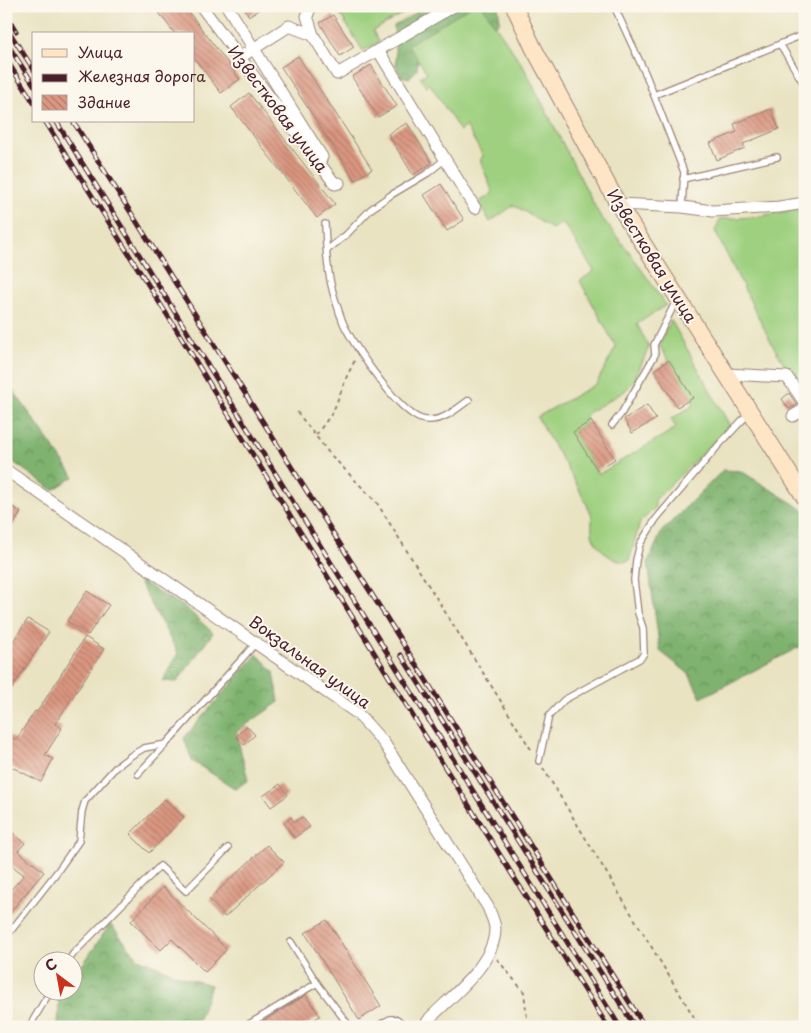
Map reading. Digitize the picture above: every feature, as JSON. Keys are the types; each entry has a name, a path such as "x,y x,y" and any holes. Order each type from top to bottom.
{"main road":[{"name":"Известковая улица","path":"514,6 533,48 618,204 805,498"}],"street":[{"name":"Известковая улица","path":"201,6 335,184 339,184 227,6"},
{"path":"311,6 307,16 313,35 337,74 454,6"},
{"path":"239,58 289,26 313,35"},
{"path":"378,50 474,208"},
{"path":"618,204 682,207 713,211 779,207 805,203"},
{"path":"726,374 787,377 805,403"},
{"path":"793,416 805,409"},
{"name":"Вокзальная улица","path":"6,470 358,714 384,743 488,907 496,928 491,951 478,969 430,1018 424,1027"}],"lane":[{"path":"614,6 654,95 684,172 682,207"},
{"path":"654,95 805,34"},
{"path":"780,44 805,86"},
{"path":"683,179 777,158"},
{"path":"326,250 346,235 371,209 390,195 428,173 444,160"},
{"path":"325,224 330,280 345,326 360,352 387,390 408,411 424,421 444,418 469,400"},
{"path":"612,425 621,414 655,355 654,345 678,297"},
{"path":"539,761 549,716 564,700 641,658 644,653 643,628 638,613 634,580 640,544 656,519 718,446 750,412"},
{"path":"138,774 256,643"},
{"path":"6,936 79,841 82,810 85,801 116,767 132,755 144,748 166,744"},
{"path":"77,950 160,866 186,891 228,848"},
{"path":"291,942 317,983 350,1027"},
{"path":"244,1027 317,983"},
{"path":"29,1027 45,1000"},
{"path":"376,1027 390,1019 397,1019 406,1027"}],"path":[{"path":"316,436 333,412 347,376 360,352"},
{"path":"297,412 329,453 377,504 539,761 700,1027"},
{"path":"491,951 524,992 528,1027"}],"green space":[{"path":"335,6 416,6 373,31 379,42 363,51"},
{"path":"419,6 498,6 500,21 491,32 418,59 417,70 409,78 400,76 396,65 394,26 416,13"},
{"path":"471,6 482,6 523,66 599,214 630,253 666,305 637,324 649,347 634,381 625,391 589,412 586,416 587,423 573,432 599,474 676,428 671,419 694,405 692,398 659,345 671,320 730,426 655,500 655,508 640,522 629,561 624,562 613,559 596,542 592,534 590,511 537,417 596,384 616,347 580,281 594,271 563,223 552,229 514,205 490,222 479,202 493,193 480,160 483,156 466,126 460,131 430,84 426,87 420,77 427,73 408,45"},
{"path":"805,208 805,398 772,344 715,231 720,219 754,217"},
{"path":"6,380 74,477 53,490 6,457"},
{"path":"723,470 741,471 802,509 805,513 805,644 701,698 689,674 660,651 648,562 662,531"},
{"path":"138,580 186,608 213,633 177,682 163,681 178,653"},
{"path":"257,654 274,672 279,702 236,732 248,780 236,789 192,761 184,738"},
{"path":"110,924 138,958 185,978 211,985 196,1027 58,1027 59,1000 82,1000 82,966"}],"building":[{"path":"154,6 184,6 240,79 221,93 195,59 195,32 174,32"},
{"path":"243,6 264,6 249,16"},
{"path":"333,15 354,47 340,56 320,23"},
{"path":"298,56 372,169 355,180 281,67"},
{"path":"371,65 397,106 378,117 352,77"},
{"path":"249,93 335,204 317,218 231,107"},
{"path":"771,109 779,129 743,144 745,148 717,160 710,143 737,132 734,124"},
{"path":"407,123 432,163 413,175 388,134"},
{"path":"441,184 464,220 447,231 424,195"},
{"path":"669,360 693,398 677,407 654,370"},
{"path":"789,393 797,405 789,409 782,399"},
{"path":"647,405 656,419 632,433 624,419"},
{"path":"591,421 615,459 597,470 573,432"},
{"path":"6,503 21,512 6,538"},
{"path":"87,591 109,605 88,635 67,621"},
{"path":"28,619 49,632 6,697 6,652"},
{"path":"85,637 104,649 55,724 62,728 45,755 53,759 41,782 6,764 6,734 16,740 35,711 37,712"},
{"path":"247,726 255,735 244,745 236,736"},
{"path":"280,784 288,795 271,807 263,796"},
{"path":"165,799 184,817 149,853 130,834"},
{"path":"291,817 294,822 302,817 310,827 294,838 284,823"},
{"path":"6,828 25,843 18,851 44,872 6,917 6,895 24,875 6,861"},
{"path":"267,845 284,862 225,917 209,899"},
{"path":"163,887 227,949 205,972 172,939 161,950 131,921"},
{"path":"327,920 381,1006 359,1020 305,933"},
{"path":"306,995 320,1016 303,1027 254,1027"}],"railway":[{"path":"6,15 16,31"},
{"path":"6,27 32,67"},
{"path":"6,42 32,82"},
{"path":"6,59 32,100"},
{"path":"46,122 176,329 424,734 608,1027"},
{"path":"57,122 620,1027"},
{"path":"74,122 645,1027"},
{"path":"401,655 635,1027"}]}
